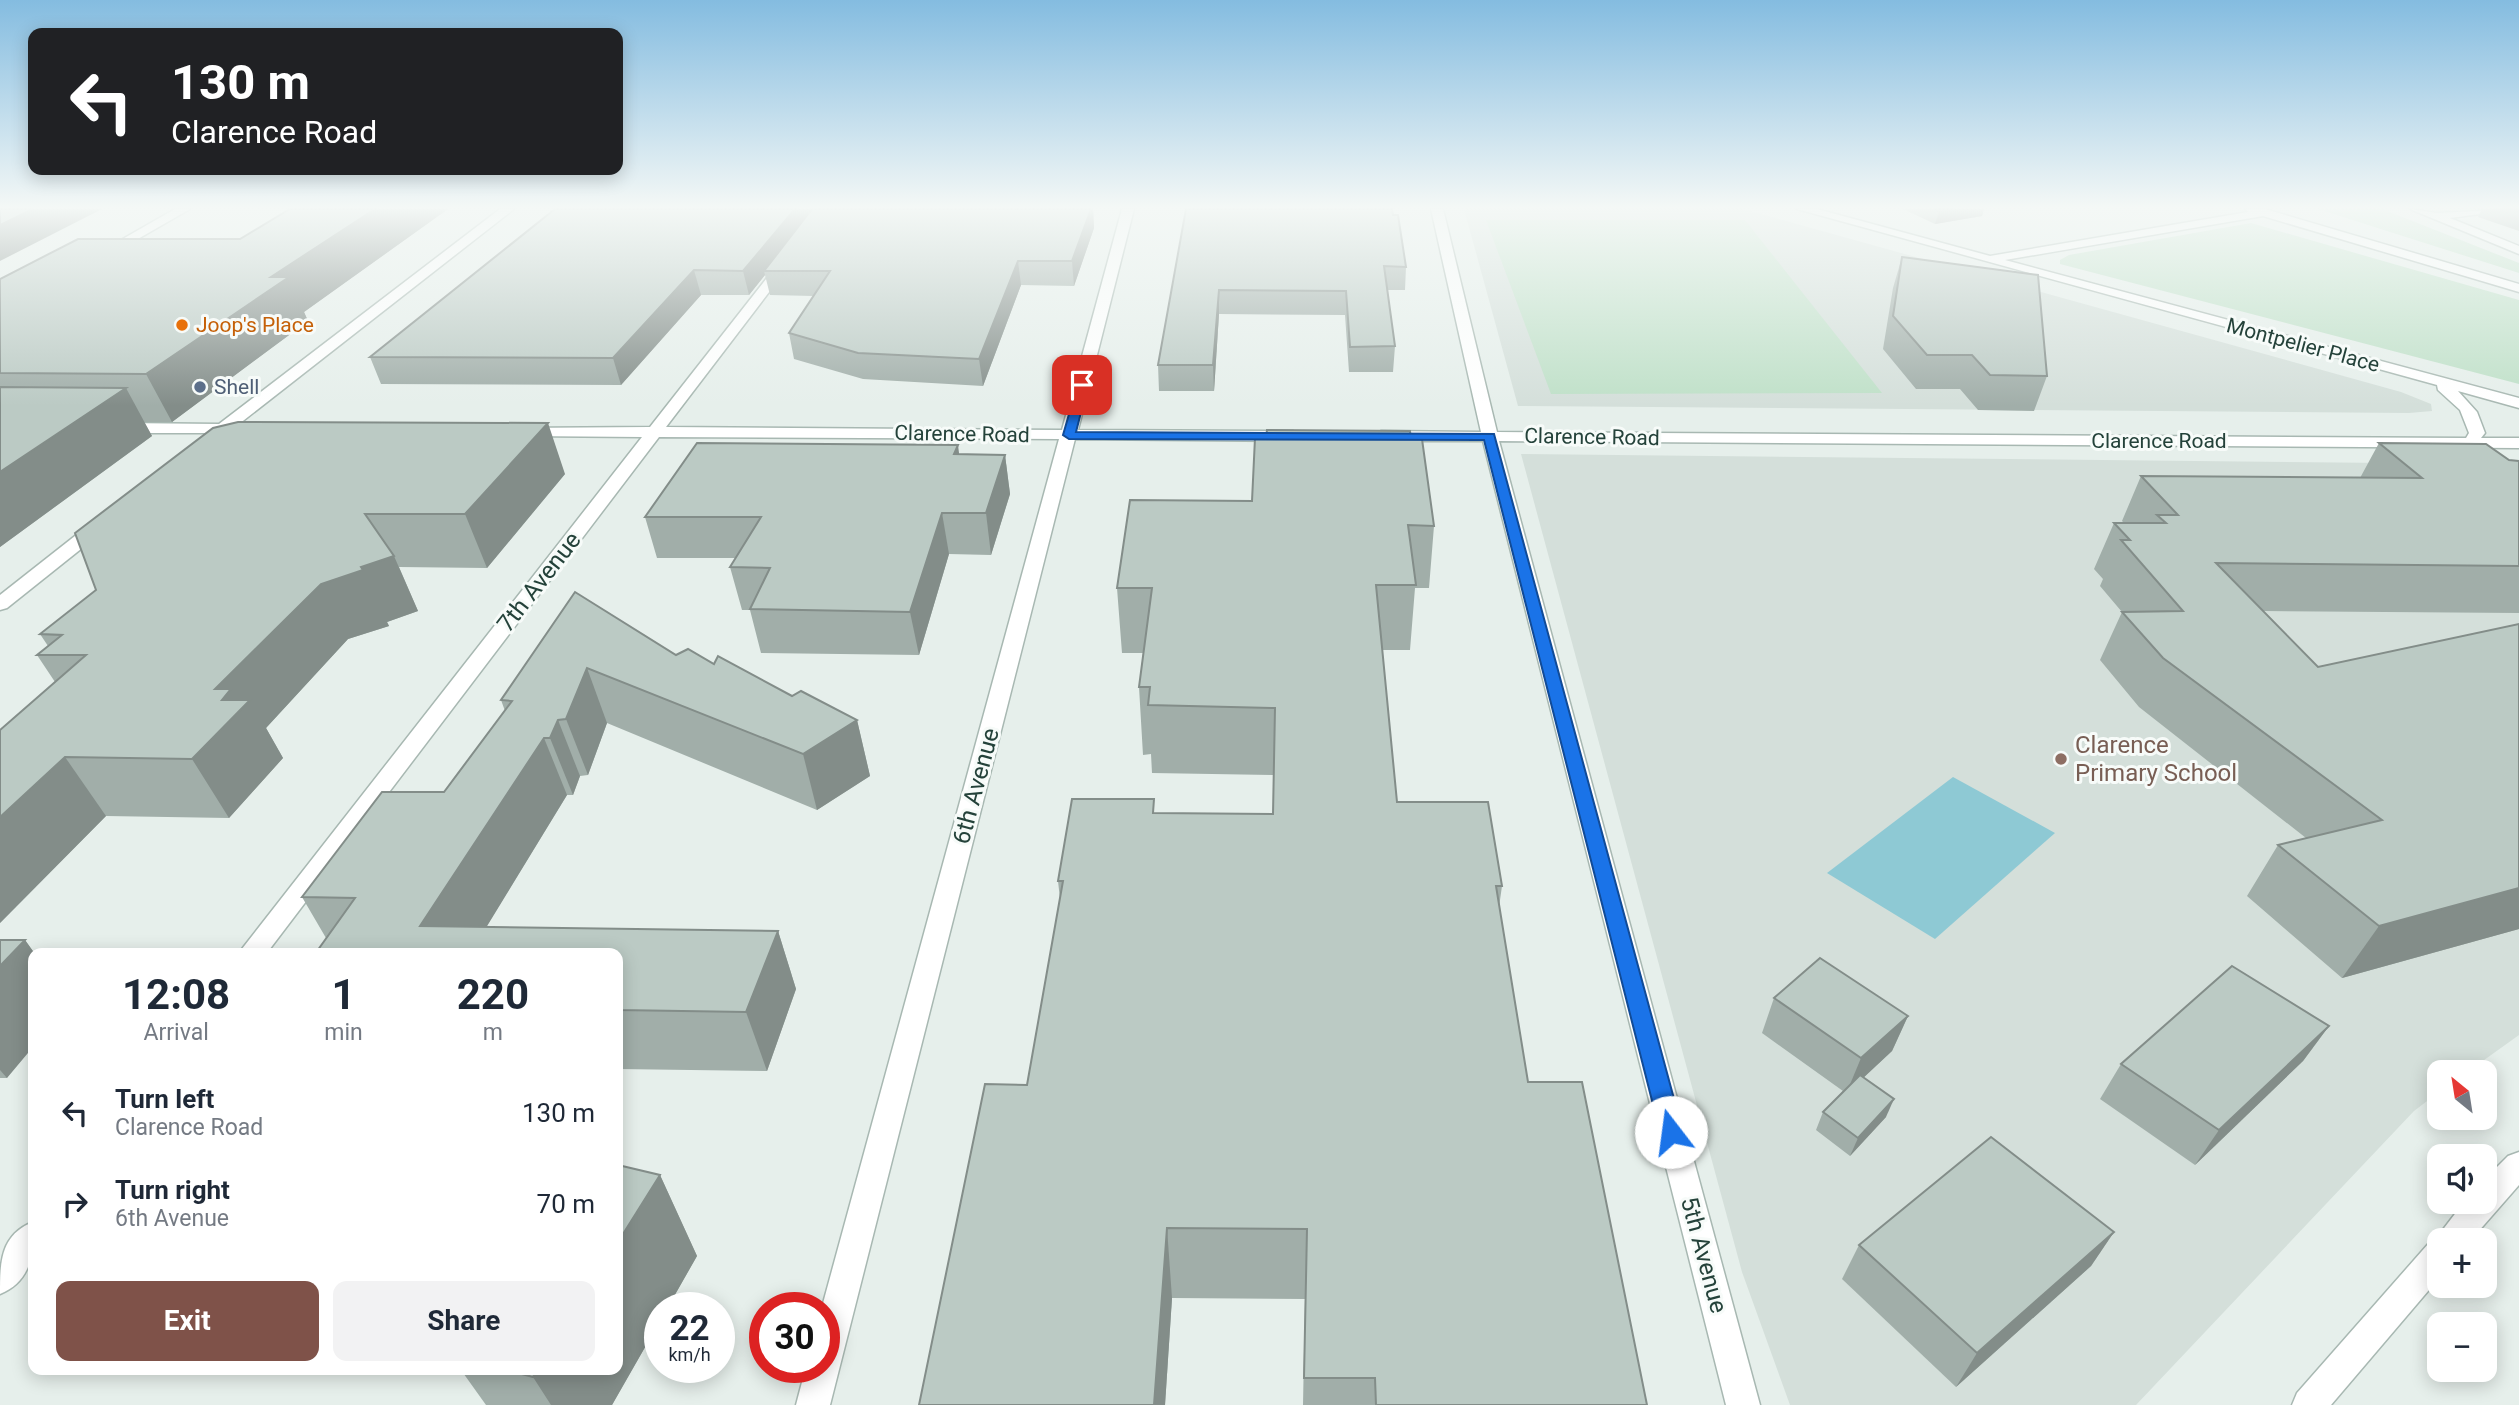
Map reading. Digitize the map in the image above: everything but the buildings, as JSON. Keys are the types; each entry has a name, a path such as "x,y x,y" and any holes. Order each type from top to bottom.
{"street":[{"path":"201,446 423,275"},
{"name":"7th Avenue","path":"256,948 776,275"},
{"name":"6th Avenue","path":"840,1304 1111,275"},
{"name":"5th Avenue","path":"1452,275 1490,436 1743,1405"},
{"name":"Montpelier Place","path":"2040,275 2519,403"},
{"path":"2477,275 2519,288"},
{"path":"2478,275 2482,276"},
{"path":"2431,380 2452,393 2475,420 2477,433 2470,443"},
{"path":"97,428 250,429"},
{"name":"Clarence Road","path":"501,430 1313,436"},
{"name":"Clarence Road","path":"1367,436 2519,443"},
{"path":"0,604 114,514"},
{"path":"2497,1188 2519,1165"},
{"path":"2461,1228 2473,1214"},
{"path":"0,1279 28,1243"},
{"path":"2309,1405 2427,1268"},
{"name":"6th Avenue","path":"813,1405 819,1383"}],"shaded area":[{"path":"1482,275 1979,275 2401,392 2431,404 2432,411 2409,413 1518,406"},
{"name":"Clarence Primary School","path":"1521,454 2491,464 2519,484 2519,1035 2484,1060 2427,1060 2427,1101 2414,1111 2136,1405 1790,1405 1742,1272"}],"green space":[{"path":"1506,275 1788,275 1882,393 1551,394"},
{"path":"2100,275 2430,275 2519,300 2519,384"}],"water":[{"path":"1953,777 2055,833 1935,939 1827,873"}],"place":[{"name":"Joop's Place","path":"182,325"},
{"name":"Shell","path":"200,387"},
{"name":"Clarence Primary School","path":"2061,759"}],"route":[{"path":"1082,385 1069,435 1490,436 1671,1132"}]}
